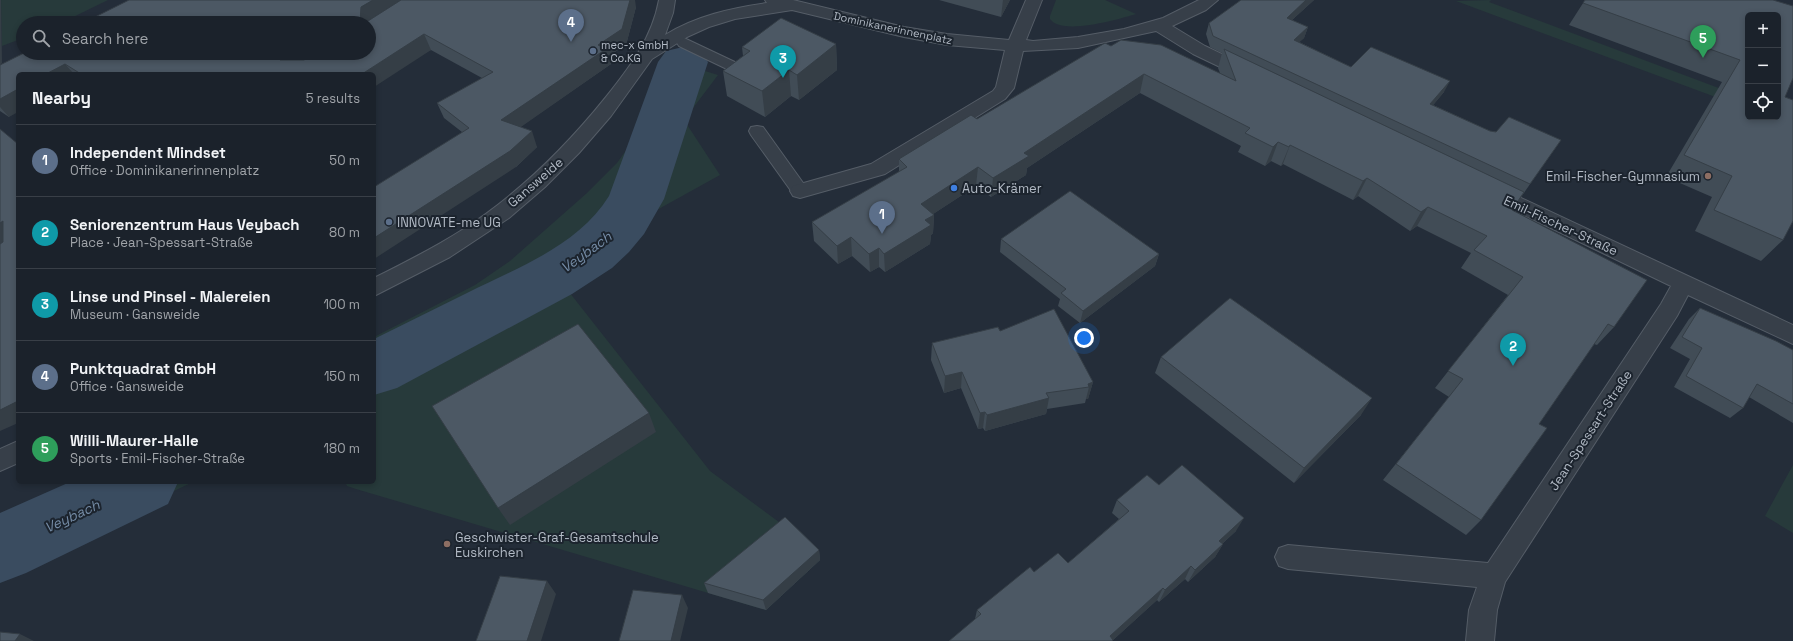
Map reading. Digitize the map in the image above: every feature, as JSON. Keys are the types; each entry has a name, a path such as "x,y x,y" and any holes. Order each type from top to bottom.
{"street":[{"name":"Gansweide","path":"376,287 457,243 483,226 540,180 597,120 646,55 664,17 667,0"},
{"name":"Dominikanerinnenplatz","path":"773,0 927,37 975,44 1015,46 1086,42 1159,25 1189,13 1210,0"},
{"path":"800,191 878,169 989,103 1005,88 1015,46 1034,0"},
{"name":"Gansweide","path":"646,55 678,35 703,23 750,11 791,4"},
{"path":"1159,25 1200,50 1264,81"},
{"name":"Emil-Fischer-Straße","path":"1471,182 1793,335"},
{"name":"Jean-Spessart-Straße","path":"1480,641 1484,610 1494,576 1669,310 1684,283"},
{"path":"0,460 16,453"},
{"path":"1288,557 1494,576"}],"lane":[{"path":"684,43 734,67"},
{"path":"757,131 800,191"}],"shaded area":[{"path":"1,0 108,0 75,16 16,16 16,41 2,46"},
{"path":"1056,0 1105,0 1136,14 1091,25 1066,26 1056,24 1050,19"},
{"path":"1491,0 1489,2 1745,98 1745,108 1456,1"},
{"path":"693,61 705,71 718,75 684,120 720,175 646,216 615,253 562,283 710,471 787,528 820,560 766,610 356,489 347,486 346,484 376,484 376,336 475,285 510,261 587,193 617,163 642,128 671,62"},
{"path":"1793,465 1793,533 1765,516"},
{"path":"69,484 189,484 0,573 0,517"}],"building":[{"path":"129,0 373,0 361,7 360,16 97,16"},
{"path":"401,0 630,0 622,29 598,45 606,49 501,120 532,131 510,151 376,237 376,186 469,128 437,103 493,72 424,34 365,72 78,72 65,64 50,72 16,72 16,90 0,99 0,65 16,57 16,60 376,60 376,16"},
{"path":"1241,0 1306,0 1287,18 1308,27 1294,40 1351,67 1371,47 1450,81 1430,104 1490,131 1496,132 1509,117 1561,140 1530,184 1213,36 1209,23"},
{"path":"1585,0 1773,0 1793,6 1793,78 1785,97 1793,100 1793,221 1783,240 1714,210 1732,176 1684,155 1740,60 1583,3"},
{"path":"781,18 836,44 797,75 789,70 762,91 723,71 750,51 742,47"},
{"path":"1121,40 1161,45 1236,81 1224,49 1524,192 1512,210 1647,280 1614,327 1608,324 1539,424 1547,428 1481,520 1396,464 1463,379 1448,371 1523,277 1474,250 1487,236 1428,207 1421,212 1367,178 1363,181 1290,145 1289,147 1278,142 1273,147 1245,133 1250,128 1144,74 1024,153 1029,156 993,178 978,167 921,204 934,215 925,220 931,225 884,254 879,248 869,254 851,237 837,246 812,222 907,167 899,159 971,115 977,119 1105,43 1111,46"},
{"path":"0,129 16,142 16,402 0,410 0,244 3,242 3,221 0,223"},
{"path":"1070,191 1159,254 1083,311 1061,293 1066,289 1001,239"},
{"path":"1230,298 1372,398 1304,468 1161,357"},
{"path":"1700,308 1776,341 1793,350 1793,404 1757,384 1743,408 1686,376 1702,348 1682,337"},
{"path":"1054,309 1093,382 1088,384 1089,387 1046,393 1049,398 987,415 985,412 980,413 962,372 945,376 932,343 998,327 1000,331"},
{"path":"578,324 649,413 498,508 432,406"},
{"path":"1182,465 1244,518 1219,541 1223,544 1195,570 1191,566 1165,590 1163,588 1110,636 1113,640 1112,641 949,641 981,614 977,610 1030,567 1034,572 1058,553 1068,563 1129,511 1117,500 1147,475 1159,485"},
{"path":"785,517 819,550 763,600 704,583"},
{"path":"500,576 547,581 527,641 476,641"},
{"path":"633,590 682,595 671,641 619,641"},
{"path":"0,632 20,634 15,641 0,641"}],"waterway":[{"name":"Veybach","path":"376,368 551,278 572,266 609,237 624,219 636,199 683,62"},
{"name":"Veybach","path":"0,549 139,484"}],"place":[{"name":"Punktquadrat GmbH","path":"571,42"},
{"name":"mec-x GmbH & Co.KG","path":"593,51"},
{"name":"Willi-Maurer-Halle","path":"1703,58"},
{"name":"Linse und Pinsel - Malereien","path":"783,78"},
{"name":"Emil-Fischer-Gymnasium","path":"1708,176"},
{"name":"Auto-Krämer","path":"954,188"},
{"name":"INNOVATE-me UG","path":"389,222"},
{"name":"Independent Mindset","path":"882,234"},
{"name":"Seniorenzentrum Haus Veybach","path":"1513,366"},
{"name":"Geschwister-Graf-Gesamtschule Euskirchen","path":"447,544"}]}
